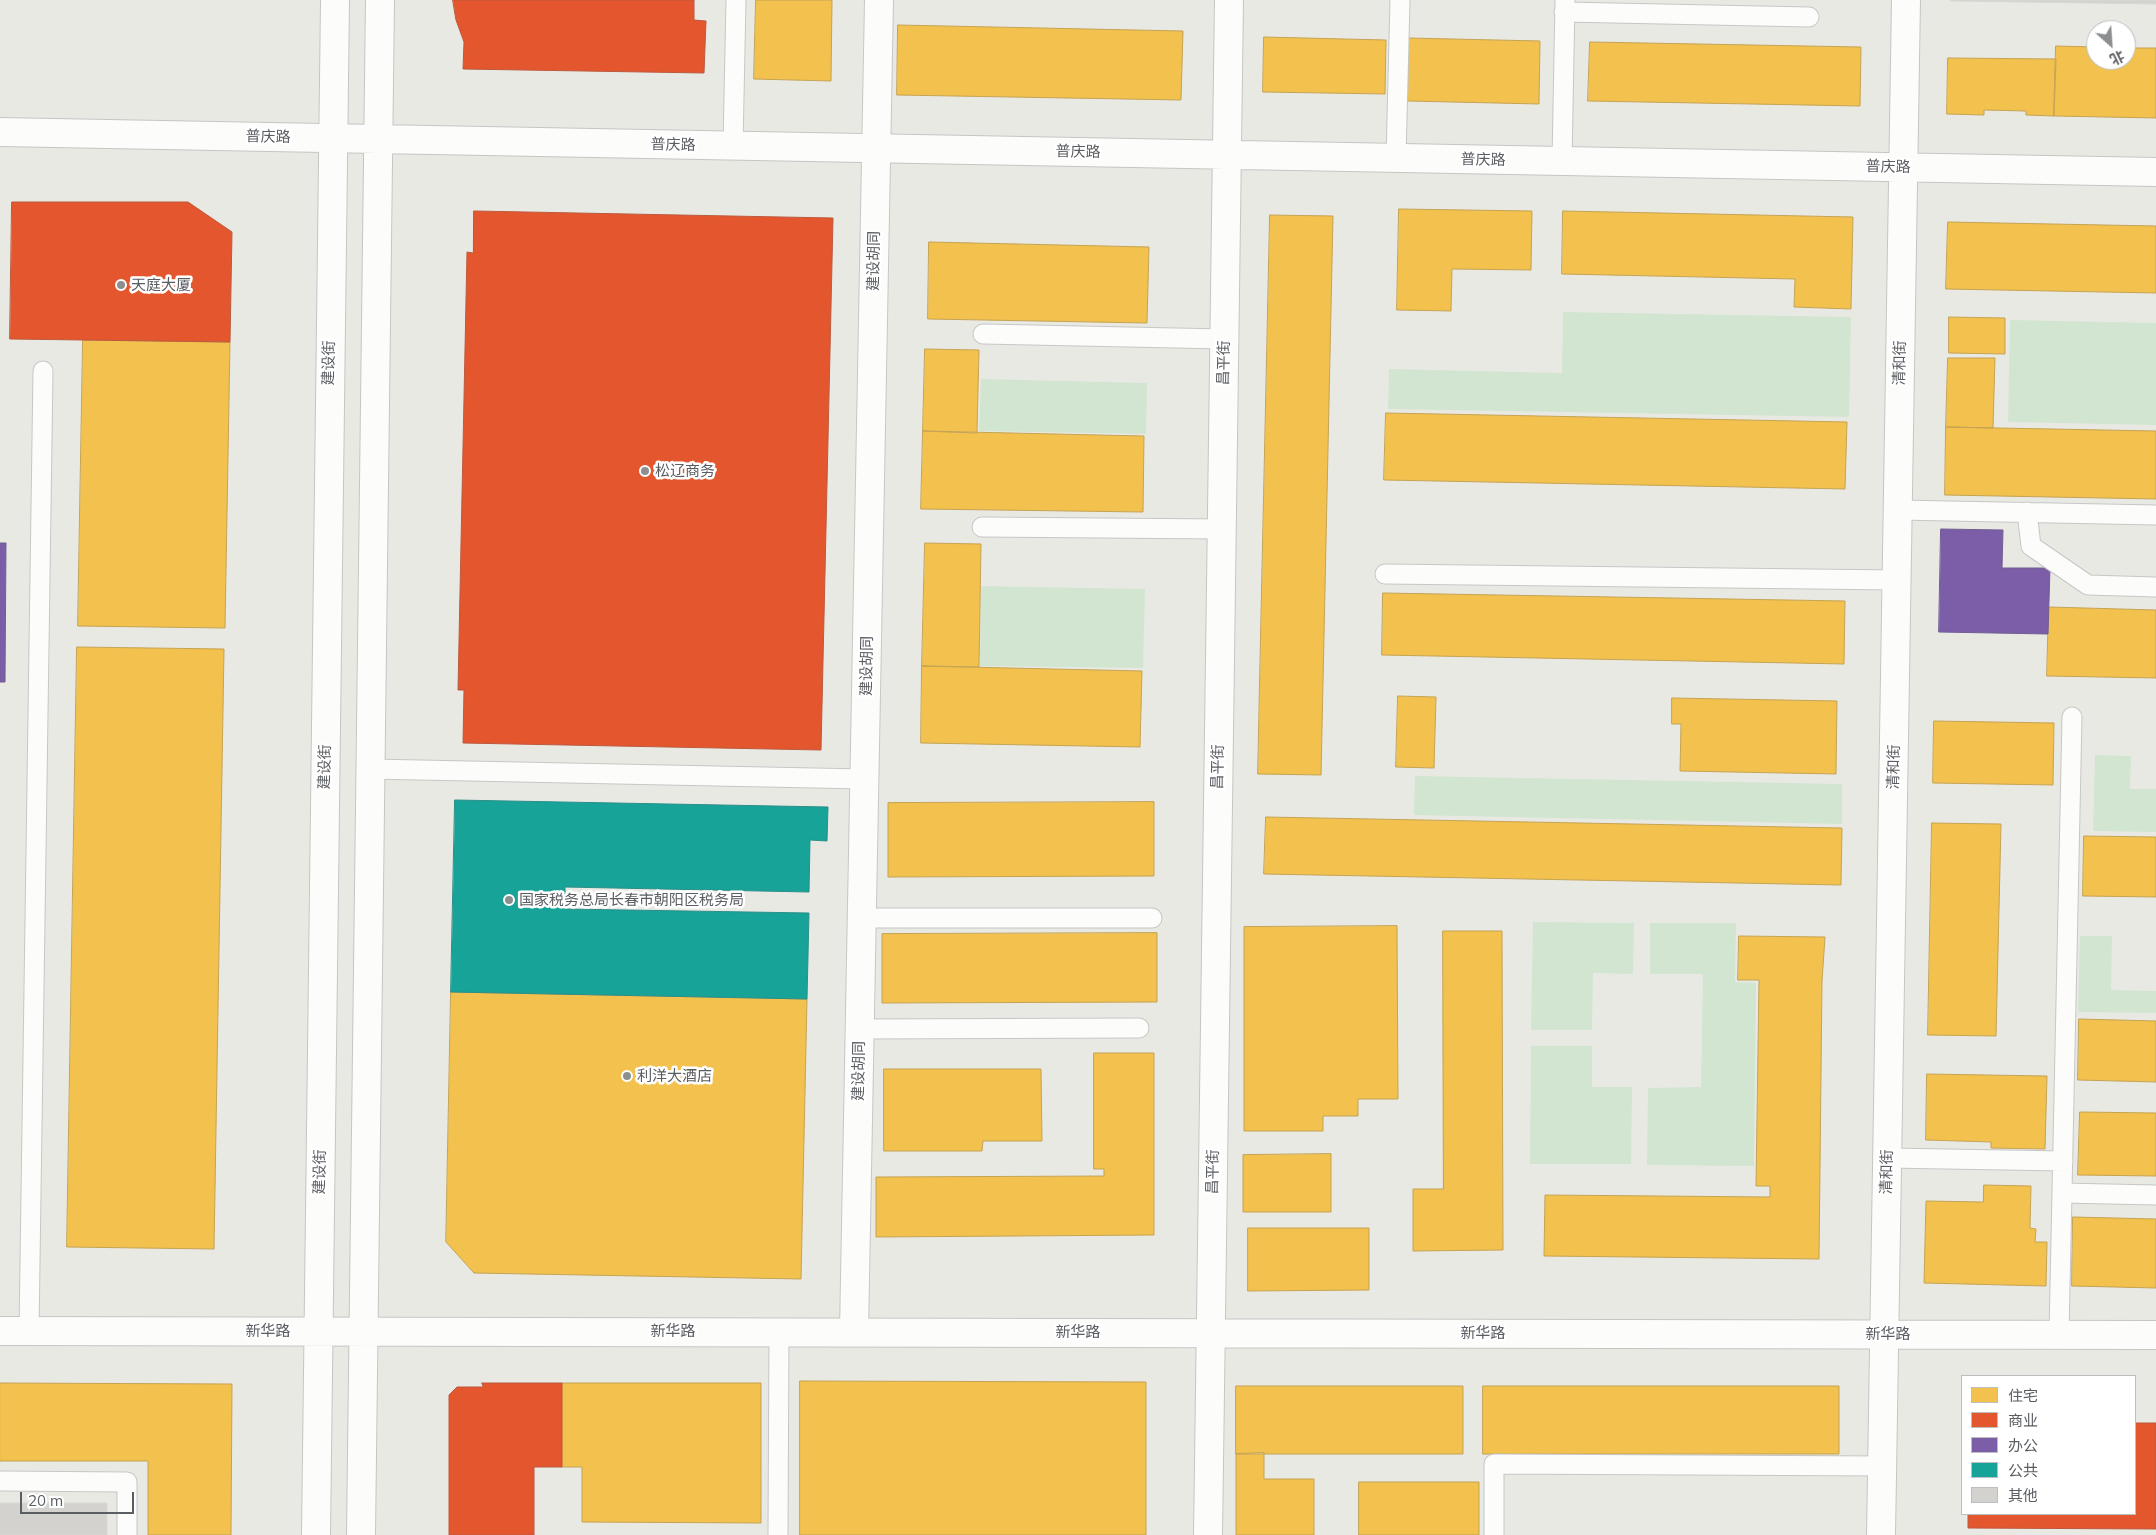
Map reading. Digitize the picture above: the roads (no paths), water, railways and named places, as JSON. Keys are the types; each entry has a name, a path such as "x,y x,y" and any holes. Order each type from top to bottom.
{"street":[{"name":"建设街","path":"316,1535 335,0"},
{"path":"361,1535 376,139 380,0"},
{"name":"建设胡同","path":"854,1332 879,0"},
{"name":"昌平街","path":"1208,1535 1229,0"},
{"name":"清和街","path":"1881,1535 1906,0"},
{"name":"普庆路","path":"0,132 2156,172"},
{"name":"新华路","path":"0,1331 364,1330 2156,1335"}],"lane":[{"path":"732,146 736,0"},
{"path":"1396,158 1400,0"},
{"path":"1562,161 1565,6 1808,17"},
{"path":"984,334 1224,339"},
{"path":"29,1331 43,371"},
{"path":"1898,510 2156,515"},
{"path":"2027,512 2030,546 2088,585 2156,587"},
{"path":"982,527 1222,529"},
{"path":"1385,574 1897,580"},
{"path":"2059,1334 2072,717"},
{"path":"370,769 864,779"},
{"path":"862,918 1152,918"},
{"path":"860,1029 1139,1028"},
{"path":"1888,1158 2063,1161"},
{"path":"2062,1193 2156,1195"},
{"path":"778,1535 779,1331"},
{"path":"1494,1535 1494,1464 1882,1466"},
{"path":"0,1481 127,1482 126,1535"}],"place":[{"name":"天庭大厦","path":"121,285"},
{"name":"松辽商务","path":"645,471"},
{"name":"国家税务总局长春市朝阳区税务局","path":"509,900"},
{"name":"利洋大酒店","path":"627,1076"}]}
